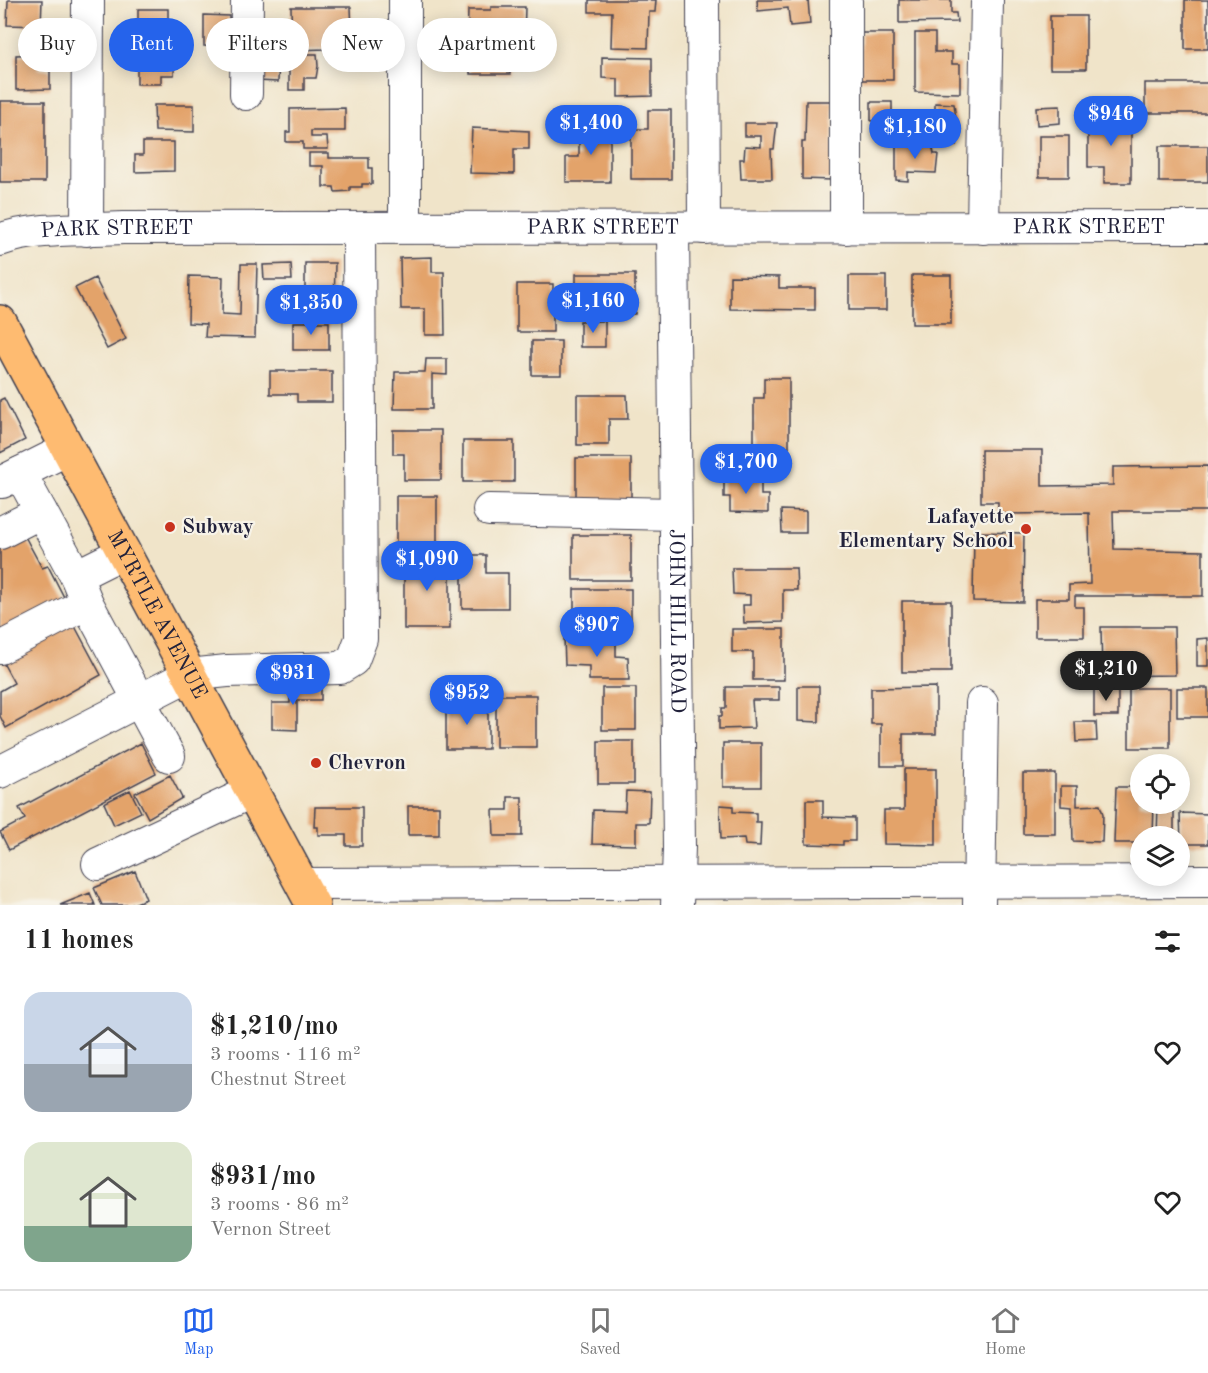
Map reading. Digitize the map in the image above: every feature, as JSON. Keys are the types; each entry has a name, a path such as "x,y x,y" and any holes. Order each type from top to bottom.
{"main road":[{"name":"MYRTLE AVENUE","path":"0,322 307,895"}],"street":[{"path":"87,230 88,0"},
{"path":"246,94 247,0"},
{"path":"405,0 405,227"},
{"path":"703,0 704,228"},
{"path":"846,0 846,228"},
{"path":"982,228 987,0"},
{"name":"PARK STREET","path":"0,240 36,233 123,228 1208,227"},
{"path":"0,772 189,675 226,671 340,668 353,660 361,639 359,228"},
{"name":"JOHN HILL ROAD","path":"673,228 679,847 677,894"},
{"path":"68,448 10,478 41,512 169,756"},
{"path":"489,510 675,514"},
{"path":"0,533 41,512"},
{"path":"0,648 81,590 124,552"},
{"path":"980,894 982,703"},
{"path":"98,864 251,792"},
{"path":"307,895 980,894 1208,881"}],"building":[{"path":"8,0 42,0 41,18 18,18 18,25 7,25"},
{"path":"589,0 656,0 655,12 649,12 648,48 611,47 612,12 589,12"},
{"path":"757,0 808,0 810,24 790,26 788,8 758,11"},
{"path":"899,0 951,0 951,13 956,13 957,22 899,23"},
{"path":"1185,0 1208,0 1208,49 1185,49"},
{"path":"291,7 351,7 351,18 321,18 321,49 309,50 309,18 291,18"},
{"path":"491,7 525,7 525,18 468,18 468,10 491,10"},
{"path":"138,9 168,9 168,18 138,18"},
{"path":"204,15 229,16 229,18 206,18 206,46 204,46"},
{"path":"1050,16 1086,16 1086,69 1050,69"},
{"path":"861,33 893,33 893,80 861,80"},
{"path":"915,33 935,33 935,52 952,52 952,64 960,64 960,93 915,92"},
{"path":"309,54 317,54 316,78 304,78 304,90 289,90 289,72 309,72"},
{"path":"16,55 18,55 18,72 50,72 50,89 16,90"},
{"path":"602,57 652,58 652,96 618,97 618,79 602,78"},
{"path":"137,72 174,72 174,75 161,75 161,84 137,84"},
{"path":"258,72 278,72 278,82 258,81"},
{"path":"470,72 510,72 510,74 470,74"},
{"path":"1145,83 1208,83 1208,113 1145,113"},
{"path":"0,101 45,101 45,182 0,182"},
{"path":"806,101 833,101 832,180 802,179 802,142 805,142"},
{"path":"871,102 892,102 892,121 871,121"},
{"path":"935,103 954,104 958,134 956,145 935,144"},
{"path":"154,105 194,105 194,132 155,131"},
{"path":"1060,106 1060,123 1037,125 1036,107"},
{"path":"345,108 345,131 311,131 311,137 327,137 328,149 303,149 303,142 286,142 286,132 290,132 290,109"},
{"path":"648,110 671,110 671,179 631,179 631,129 648,129"},
{"path":"1088,116 1131,116 1131,183 1104,183 1104,167 1088,167"},
{"path":"745,123 777,123 774,149 771,149 772,179 741,179 740,159 744,159 745,146 761,147 761,136 745,136"},
{"path":"579,125 610,125 610,182 566,182 566,157 579,157"},
{"path":"472,128 529,131 529,149 514,149 514,174 470,173"},
{"path":"1039,136 1069,136 1069,177 1039,177"},
{"path":"143,142 174,142 174,171 135,172 135,155 143,155"},
{"path":"896,143 932,144 934,154 938,154 936,173 908,172 908,181 896,180"},
{"path":"1159,146 1208,146 1208,182 1159,182"},
{"path":"309,153 329,153 329,158 369,158 369,168 372,168 372,184 350,187 350,191 335,192 334,187 323,187 323,166 309,166"},
{"path":"432,257 432,272 444,272 445,335 425,335 425,309 401,309 400,258"},
{"path":"305,263 335,263 334,311 305,310"},
{"path":"241,264 257,264 255,338 205,337 206,324 188,323 189,276 223,277 222,314 240,315"},
{"path":"291,264 292,280 264,280 263,265"},
{"path":"576,274 635,274 635,314 576,314"},
{"path":"912,275 951,275 951,324 912,324"},
{"path":"730,276 779,277 779,288 815,288 815,310 730,309"},
{"path":"849,276 886,276 886,310 849,310"},
{"path":"95,278 126,339 107,349 75,288"},
{"path":"517,284 553,284 553,332 517,332"},
{"path":"580,321 605,321 605,347 580,347"},
{"path":"293,322 329,322 329,350 293,350"},
{"path":"532,341 561,341 561,375 532,375"},
{"path":"426,359 447,359 447,375 432,374 432,409 394,409 395,372 425,372"},
{"path":"270,371 332,371 332,402 297,402 297,394 270,394"},
{"path":"764,378 789,378 789,448 754,448 754,398 764,398"},
{"path":"577,395 627,395 628,419 609,419 609,445 577,445"},
{"path":"4,398 25,440 0,453 0,400"},
{"path":"393,430 441,430 441,480 404,480 404,454 393,454"},
{"path":"463,441 514,441 514,482 463,482"},
{"path":"981,450 1042,450 1042,486 1113,485 1113,467 1208,466 1208,511 1113,511 1114,549 1203,551 1203,596 1075,596 1075,607 1084,607 1084,637 1035,637 1035,599 1069,599 1069,585 1090,584 1089,513 998,514 998,502 981,502"},
{"path":"576,458 631,458 631,500 576,500"},
{"path":"724,477 761,477 761,495 768,495 768,513 730,512 730,497 724,497"},
{"path":"396,496 437,496 437,544 396,544"},
{"path":"781,510 806,511 806,533 782,533"},
{"path":"22,531 42,568 48,566 69,607 0,642 0,544"},
{"path":"974,532 1024,533 1023,602 973,601"},
{"path":"573,535 631,535 631,580 573,580"},
{"path":"404,555 450,555 450,629 404,629"},
{"path":"462,555 486,555 486,573 508,573 508,608 462,608"},
{"path":"732,568 796,568 797,590 783,590 783,622 744,623 743,605 750,605 750,595 733,594"},
{"path":"574,589 631,589 631,632 574,632"},
{"path":"902,601 951,601 951,672 902,672"},
{"path":"71,619 101,675 6,728 0,716 0,691 14,683 1,659"},
{"path":"1101,627 1174,627 1175,675 1102,676"},
{"path":"732,629 784,629 784,680 753,680 753,652 732,652"},
{"path":"564,637 616,638 616,656 628,657 629,680 589,680 589,666 565,665"},
{"path":"1208,638 1208,666 1197,666 1197,639"},
{"path":"290,685 321,685 321,700 297,700 297,730 272,729 272,703 290,703"},
{"path":"798,686 819,686 819,722 798,721"},
{"path":"726,687 779,687 779,700 752,700 754,728 719,729 719,716 722,716 722,708 726,708"},
{"path":"936,687 936,734 903,734 903,766 881,766 881,724 871,724 871,688"},
{"path":"602,688 636,688 636,730 602,730"},
{"path":"1094,688 1118,688 1118,716 1094,716"},
{"path":"1129,688 1170,688 1170,748 1129,748"},
{"path":"1177,688 1208,688 1208,717 1177,717"},
{"path":"496,695 536,695 536,747 496,747"},
{"path":"446,702 488,702 488,749 446,749"},
{"path":"1075,722 1096,722 1097,741 1076,742"},
{"path":"598,741 634,741 634,784 598,784"},
{"path":"141,743 156,773 9,850 0,832 25,819 19,808"},
{"path":"723,743 761,743 761,787 723,787"},
{"path":"904,769 936,769 936,845 884,844 884,810 904,810"},
{"path":"1023,773 1055,773 1055,834 1023,834"},
{"path":"170,775 182,798 148,818 135,793"},
{"path":"1061,786 1077,786 1077,806 1100,805 1103,814 1102,842 1073,841 1072,807 1061,806"},
{"path":"1116,787 1130,787 1130,814 1154,814 1153,826 1130,826 1130,843 1114,843"},
{"path":"130,790 141,812 114,825 104,803"},
{"path":"626,791 650,792 649,823 636,823 636,845 592,844 593,810 625,811"},
{"path":"508,797 522,797 522,836 494,836 493,810 508,810"},
{"path":"806,800 823,800 823,817 855,818 855,841 843,841 843,845 806,844"},
{"path":"720,805 733,806 733,812 756,813 756,822 761,822 760,846 745,845 744,838 721,839"},
{"path":"408,806 439,806 439,835 408,835"},
{"path":"315,807 362,807 362,846 346,846 346,835 318,835 318,827 314,827"},
{"path":"1158,814 1174,814 1174,826 1157,826"},
{"path":"1180,814 1208,814 1208,844 1190,844 1190,826 1180,826"},
{"path":"135,871 146,899 131,905 102,905 94,888"},
{"path":"90,893 95,905 60,905"}],"place":[{"name":"Subway","path":"170,527"},
{"name":"Lafayette Elementary School","path":"1026,529"},
{"name":"Chevron","path":"316,763"}]}
